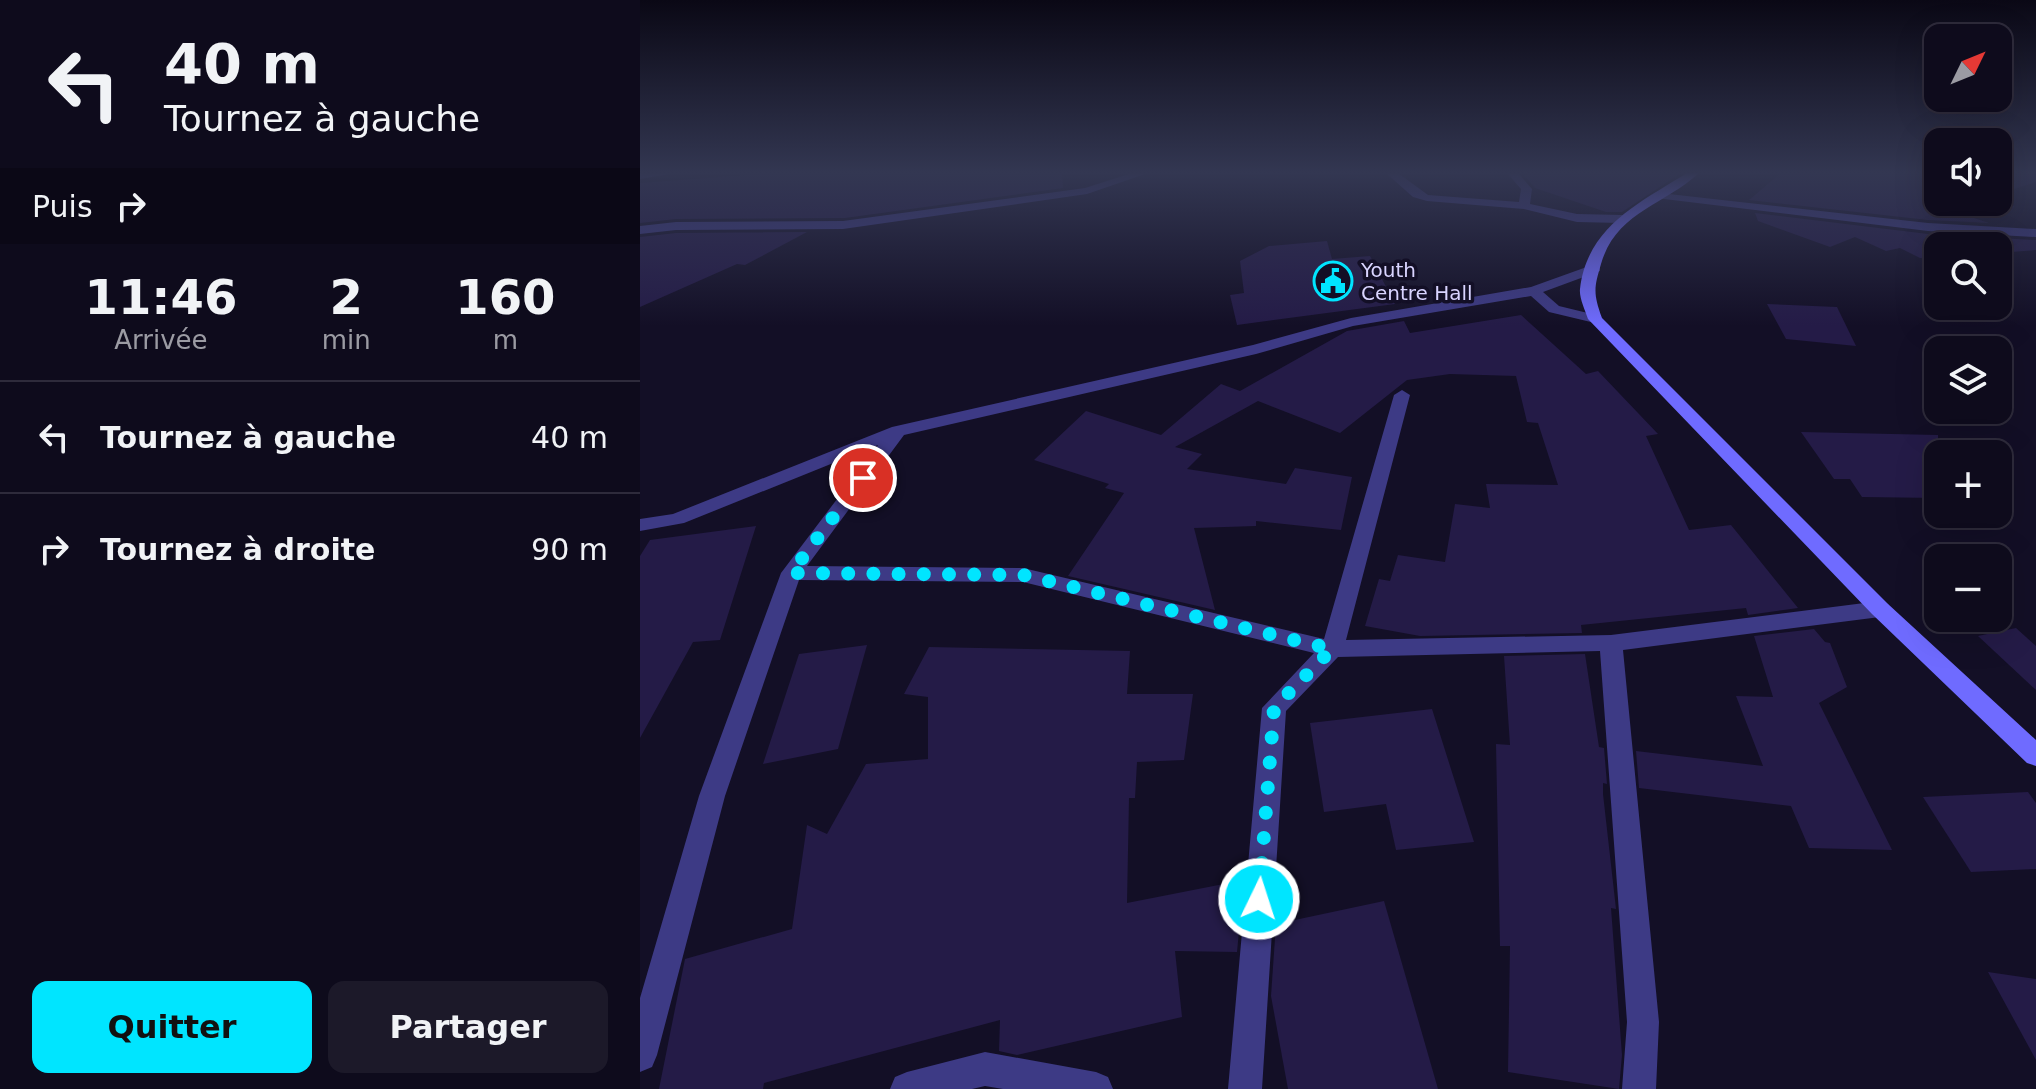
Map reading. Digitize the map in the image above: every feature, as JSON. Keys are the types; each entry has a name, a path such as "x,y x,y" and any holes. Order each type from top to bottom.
{"street":[{"path":"640,230 676,226 851,224"},
{"path":"1618,224 1601,242 1586,291 1595,319 1880,609 2036,756"},
{"path":"1901,224 2036,233"},
{"path":"640,525 677,519 898,431 1256,349 1351,322 1534,291 1595,268"},
{"path":"1534,291 1554,309 1595,319"},
{"path":"1245,1089 1274,708 1332,649 1402,395"},
{"path":"640,1055 712,796 791,573 898,431"},
{"path":"791,573 1023,575 1332,649 1611,643 1880,609"},
{"path":"1611,643 1643,1022 1639,1089"},
{"path":"907,1089 985,1069 1096,1089"}],"building":[{"path":"1766,224 1844,224 1924,234 1924,258 1900,248 1886,251 1855,237 1830,247"},
{"path":"807,232 745,265 737,264 640,307 640,237 676,233"},
{"path":"2012,239 2036,240 2036,250 2012,252"},
{"path":"1327,241 1332,259 1370,256 1395,304 1237,325 1230,295 1244,293 1240,261 1269,246"},
{"path":"1767,304 1837,307 1856,346 1786,339"},
{"path":"1521,315 1586,374 1598,371 1658,434 1646,436 1689,530 1731,525 1798,608 1748,615 1746,608 1581,625 1582,633 1420,636 1365,626 1379,579 1390,581 1398,555 1445,562 1455,504 1490,508 1486,484 1558,485 1538,423 1527,422 1516,376 1450,374 1407,380 1340,433 1258,401 1175,447 1202,454 1187,469 1286,484 1295,468 1352,477 1341,530 1256,521 1256,526 1194,528 1215,610 1068,576 1124,493 1105,488 1109,484 1034,460 1086,411 1161,435 1221,384 1240,391 1347,331 1404,321 1410,333"},
{"path":"1801,432 1938,435 1938,440 1924,440 1924,498 1862,497 1850,479 1834,479"},
{"path":"756,526 720,640 693,642 640,738 640,556 650,540"},
{"path":"2016,628 2036,646 2036,690 1978,636 2012,632"},
{"path":"1814,629 1825,642 1830,643 1847,687 1819,703 1892,850 1809,848 1791,806 1639,788 1636,751 1763,766 1736,696 1773,697 1754,636"},
{"path":"867,645 838,749 763,764 799,654"},
{"path":"929,647 1130,651 1127,694 1193,694 1184,760 1137,762 1135,798 1129,798 1127,903 1244,880 1237,952 1175,951 1182,1017 1017,1055 999,1051 1000,1020 764,1083 763,1089 659,1089 685,959 792,929 807,825 827,834 866,764 928,759 928,697 904,694"},
{"path":"1585,654 1599,747 1604,748 1607,784 1603,783 1603,794 1616,909 1611,908 1622,1055 1619,1089 1508,1072 1510,946 1500,946 1496,744 1510,745 1504,656"},
{"path":"1432,709 1474,842 1396,850 1386,804 1324,812 1310,723"},
{"path":"2028,792 2036,803 2036,869 1971,872 1923,797"},
{"path":"1384,901 1438,1089 1288,1089 1271,996 1276,924"},
{"path":"1988,972 2036,979 2036,1060"}],"place":[{"name":"Youth Centre Hall","path":"1333,281"}],"route":[{"path":"863,478 791,573 1023,575 1332,649 1274,708 1259,899"}]}
